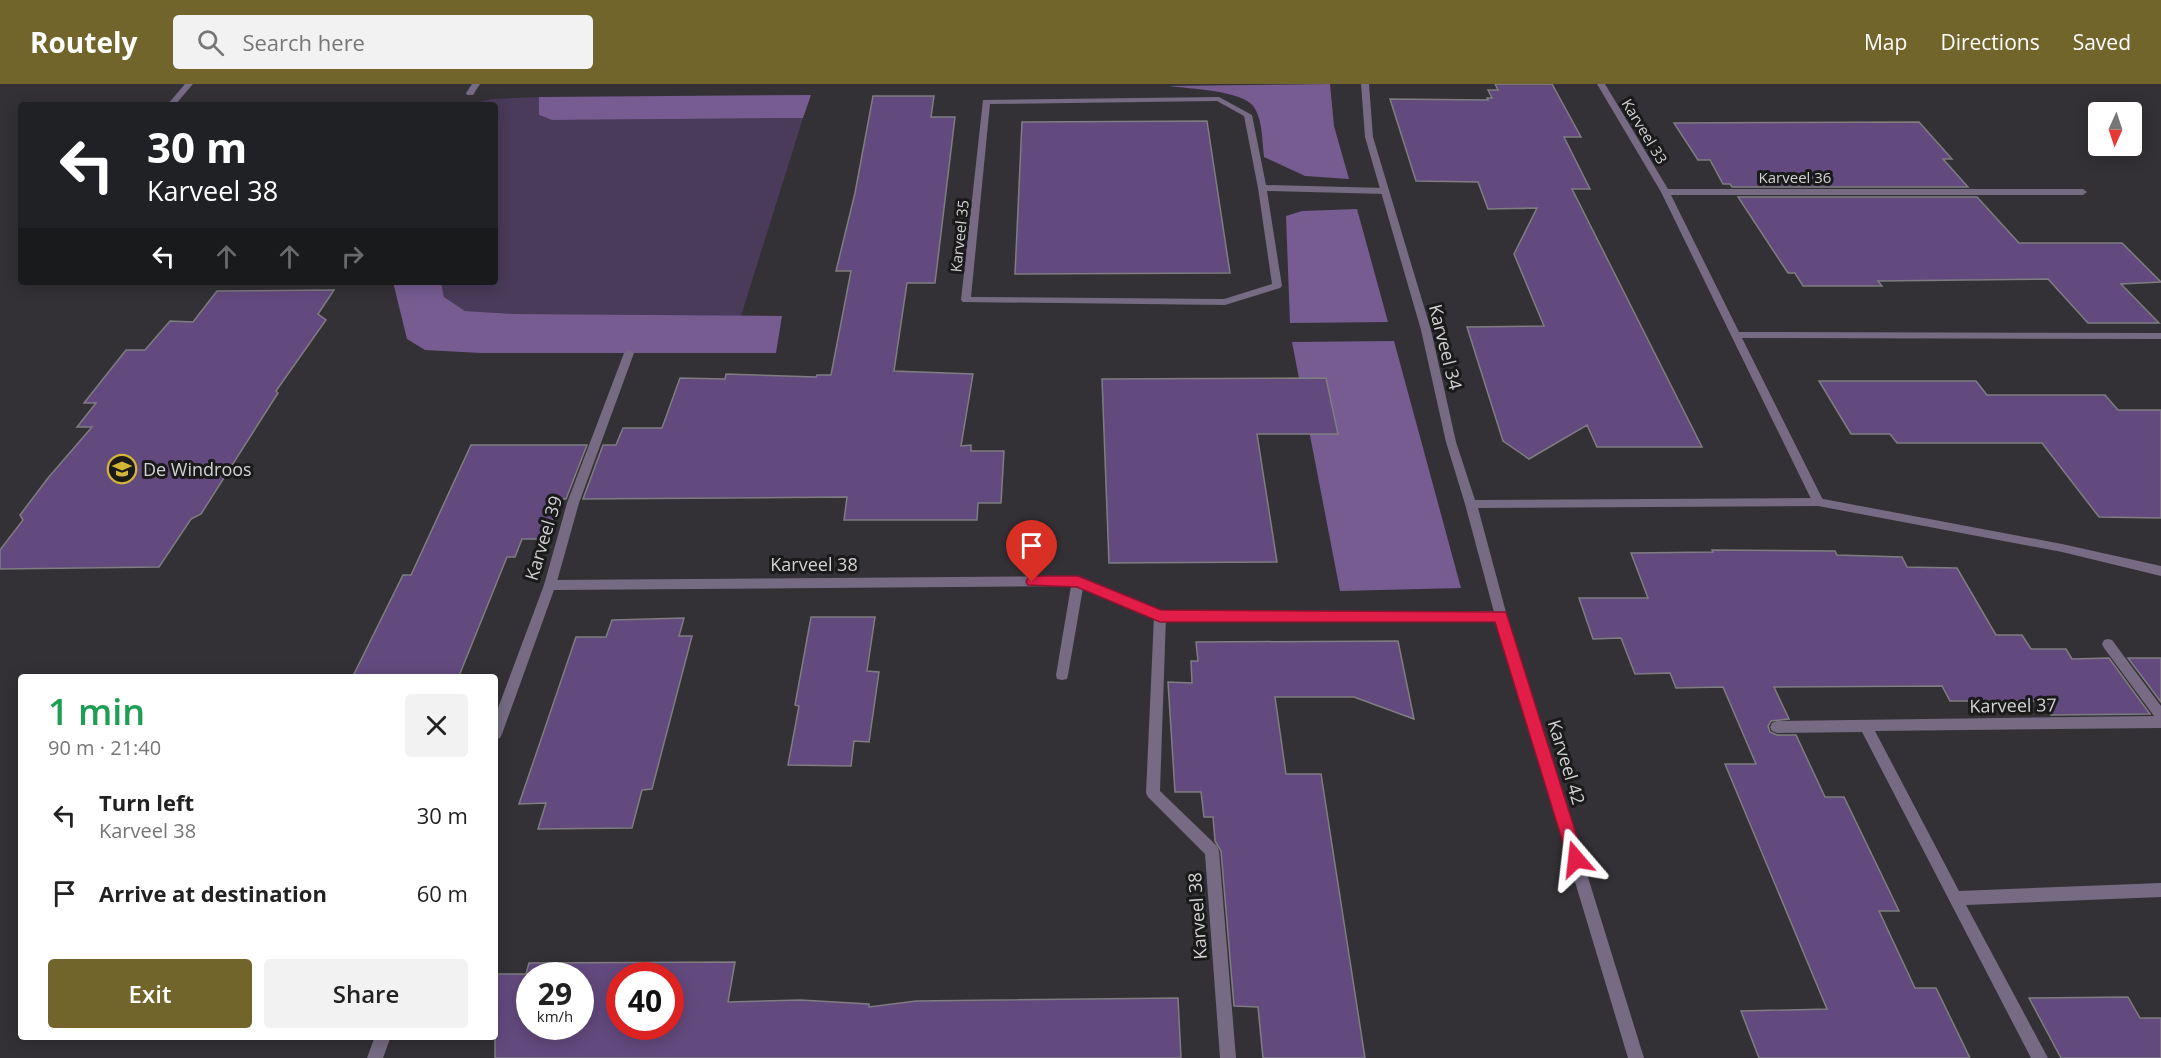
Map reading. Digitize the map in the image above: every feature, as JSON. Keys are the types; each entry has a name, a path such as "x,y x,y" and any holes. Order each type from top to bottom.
{"street":[{"path":"174,102 189,84"},
{"path":"470,93 476,84"},
{"name":"Karveel 34","path":"1365,84 1369,137 1426,330 1451,442 1471,504 1501,616"},
{"name":"Karveel 33","path":"1601,84 1665,192"},
{"name":"Karveel 35","path":"1218,99 1248,115 1262,188 1277,286 1225,302 966,300 986,102 1218,99"},
{"path":"1262,188 1385,191"},
{"path":"1665,192 1818,502"},
{"name":"Karveel 36","path":"1665,192 2083,192"},
{"path":"1736,334 2161,336"},
{"name":"Karveel 39","path":"498,726 550,585 573,503 629,353"},
{"path":"1471,504 1818,502 2039,543 2161,571"},
{"path":"1062,675 1078,581"},
{"name":"Karveel 38","path":"550,585 1078,581 1160,616 1501,616"},
{"name":"Karveel 38","path":"1160,616 1153,793 1212,851 1228,1058"},
{"name":"Karveel 42","path":"1501,616 1636,1058"},
{"path":"2108,644 2161,717"},
{"name":"Karveel 37","path":"1777,727 2161,722"},
{"path":"1866,727 2040,1058"},
{"path":"1955,898 2161,890"},
{"path":"375,1058 382,1040"}],"shaded area":[{"path":"1330,84 1334,126 1349,179 1305,176 1264,157 1259,118 1248,101 1202,89 1169,86"},
{"path":"811,95 803,118 552,120 539,115 539,97"},
{"path":"539,97 539,115 552,120 803,118 741,316 515,314 465,311 444,297 442,285 498,285 498,102 480,102 492,99"},
{"path":"1357,209 1388,322 1290,323 1286,216 1302,211"},
{"path":"394,285 442,285 444,297 465,311 515,314 782,316 776,353 480,353 425,350 407,339"},
{"path":"1394,341 1461,588 1340,591 1292,342"}],"building":[{"path":"1495,84 1552,84 1581,137 1564,137 1590,189 1572,189 1702,447 1597,447 1587,425 1529,459 1503,441 1467,327 1544,326 1514,254 1537,208 1488,209 1478,182 1416,181 1390,99 1488,100 1487,98 1492,98 1488,90 1498,90"},
{"path":"873,96 934,96 931,117 955,117 935,283 907,283 894,371 973,374 961,446 971,445 971,451 1004,451 1001,503 978,503 977,520 844,520 847,497 583,499 603,445 616,445 623,428 662,428 680,378 725,379 726,374 816,377 817,375 831,375 851,271 836,271 855,193"},
{"path":"1207,121 1230,273 1015,274 1022,122"},
{"path":"1919,122 1952,159 1943,159 1968,187 1732,187 1730,184 1723,184 1710,160 1698,160 1674,123"},
{"path":"1738,197 1977,197 2019,243 2122,243 2161,282 2121,284 2159,323 2088,323 2048,279 1878,281 1882,286 1803,286 1795,273 1788,273"},
{"name":"De Windroos","path":"334,290 318,314 326,320 276,391 278,393 201,514 191,519 159,567 0,569 0,550 23,520 20,515 92,427 77,427 96,403 84,403 126,350 145,350 170,321 193,322 217,291"},
{"path":"1326,378 1338,434 1257,434 1277,562 1109,563 1102,379"},
{"path":"1819,381 1976,381 1987,395 2105,395 2118,410 2161,410 2161,518 2099,517 2042,443 1897,443 1890,434 1851,434"},
{"path":"471,445 587,445 566,499 560,499 545,539 522,539 515,557 507,557 460,674 354,674 403,575 411,575"},
{"path":"1712,550 1835,551 1837,555 1902,557 1907,567 1957,568 1996,635 2022,635 2031,649 2066,649 2072,659 2109,658 2150,714 2051,715 2042,701 1950,701 1942,686 1774,687 1789,719 1771,721 1768,726 1770,732 1777,735 1796,735 1825,797 1844,797 1899,911 1879,911 1915,988 1936,988 1970,1058 1759,1058 1741,1011 1827,1009 1725,764 1756,764 1723,687 1676,688 1670,673 1635,674 1621,638 1593,639 1579,598 1648,598 1631,553 1713,552"},
{"path":"811,617 875,617 867,671 879,672 869,742 854,741 851,766 788,765 799,706 795,705"},
{"path":"684,618 679,636 692,636 652,789 642,790 632,828 538,829 546,803 519,804 576,637 606,637 612,620"},
{"path":"1398,641 1414,719 1354,697 1275,697 1286,774 1321,774 1365,1058 1263,1058 1258,1007 1234,1006 1221,851 1215,841 1213,817 1204,817 1201,792 1175,792 1168,682 1192,683 1191,661 1198,661 1196,642"},
{"path":"2128,658 2161,658 2161,702"},
{"path":"684,962 735,962 728,1002 801,1000 869,1004 869,1007 916,1001 1178,998 1181,1058 495,1058 495,1040 498,1040 498,974 516,974 516,1040 594,1040 594,963 606,963 606,1040 684,1040"},
{"path":"2128,997 2140,1018 2161,1018 2161,1058 2061,1058 2029,998"}],"place":[{"name":"De Windroos","path":"122,469"}],"route":[{"path":"1032,582 1078,581 1160,616 1413,614 1501,616 1576,859"}]}
